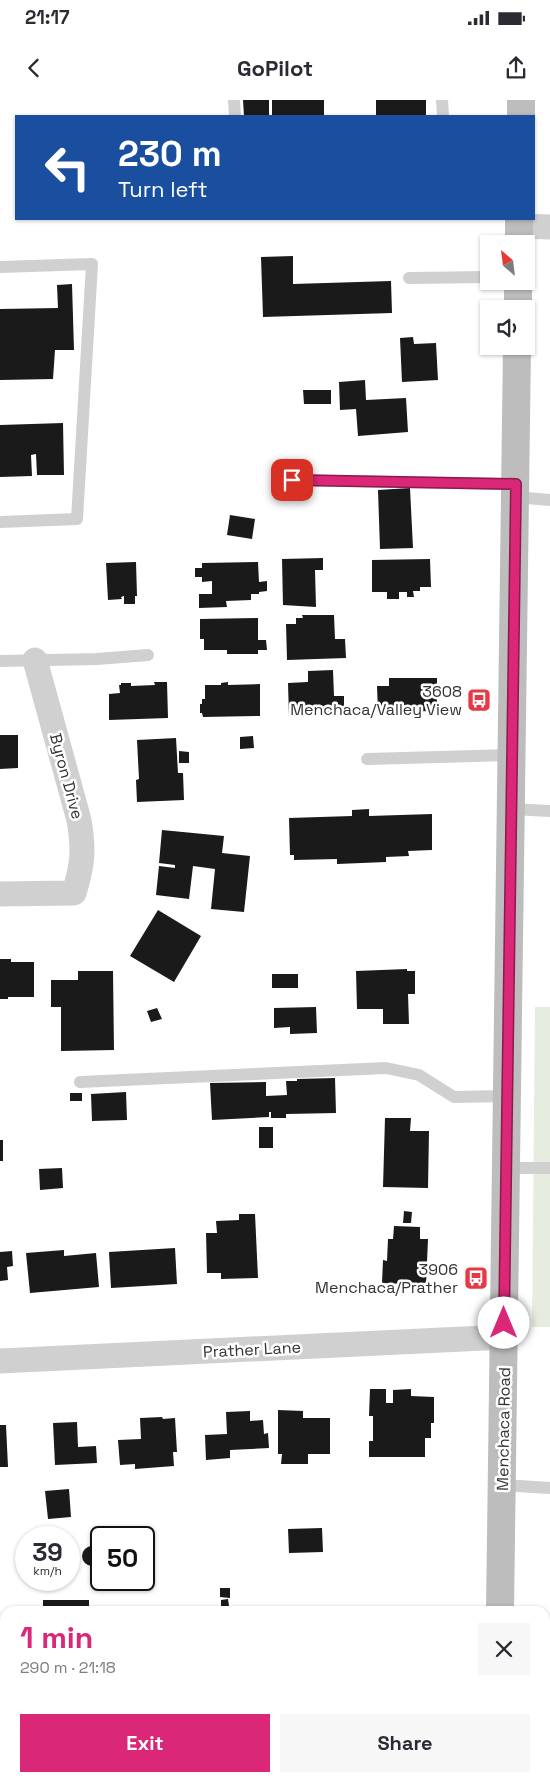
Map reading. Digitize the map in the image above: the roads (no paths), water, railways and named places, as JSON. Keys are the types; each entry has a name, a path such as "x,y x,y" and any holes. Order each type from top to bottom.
{"main road":[{"path":"521,100 521,115"},
{"name":"Menchaca Road","path":"500,1606 517,355"}],"street":[{"path":"519,230 550,226"},
{"name":"Byron Drive","path":"0,894 74,893 81,871 83,846 79,820 35,660"},
{"name":"Prather Lane","path":"0,1361 504,1337"}],"lane":[{"path":"234,100 235,115"},
{"path":"442,100 442,115"},
{"path":"0,267 92,264 77,519 0,522"},
{"path":"409,278 480,277"},
{"path":"292,480 515,491 550,500"},
{"path":"0,662 97,659 148,655"},
{"path":"367,758 512,755"},
{"path":"511,809 550,812"},
{"path":"80,1082 386,1068 419,1075 454,1097 507,1096"},
{"path":"506,1168 550,1168"},
{"path":"502,1486 550,1488"}],"place":[{"name":"3608 Menchaca/Valley View","path":"479,700"},
{"name":"3906 Menchaca/Prather","path":"476,1278"}]}
